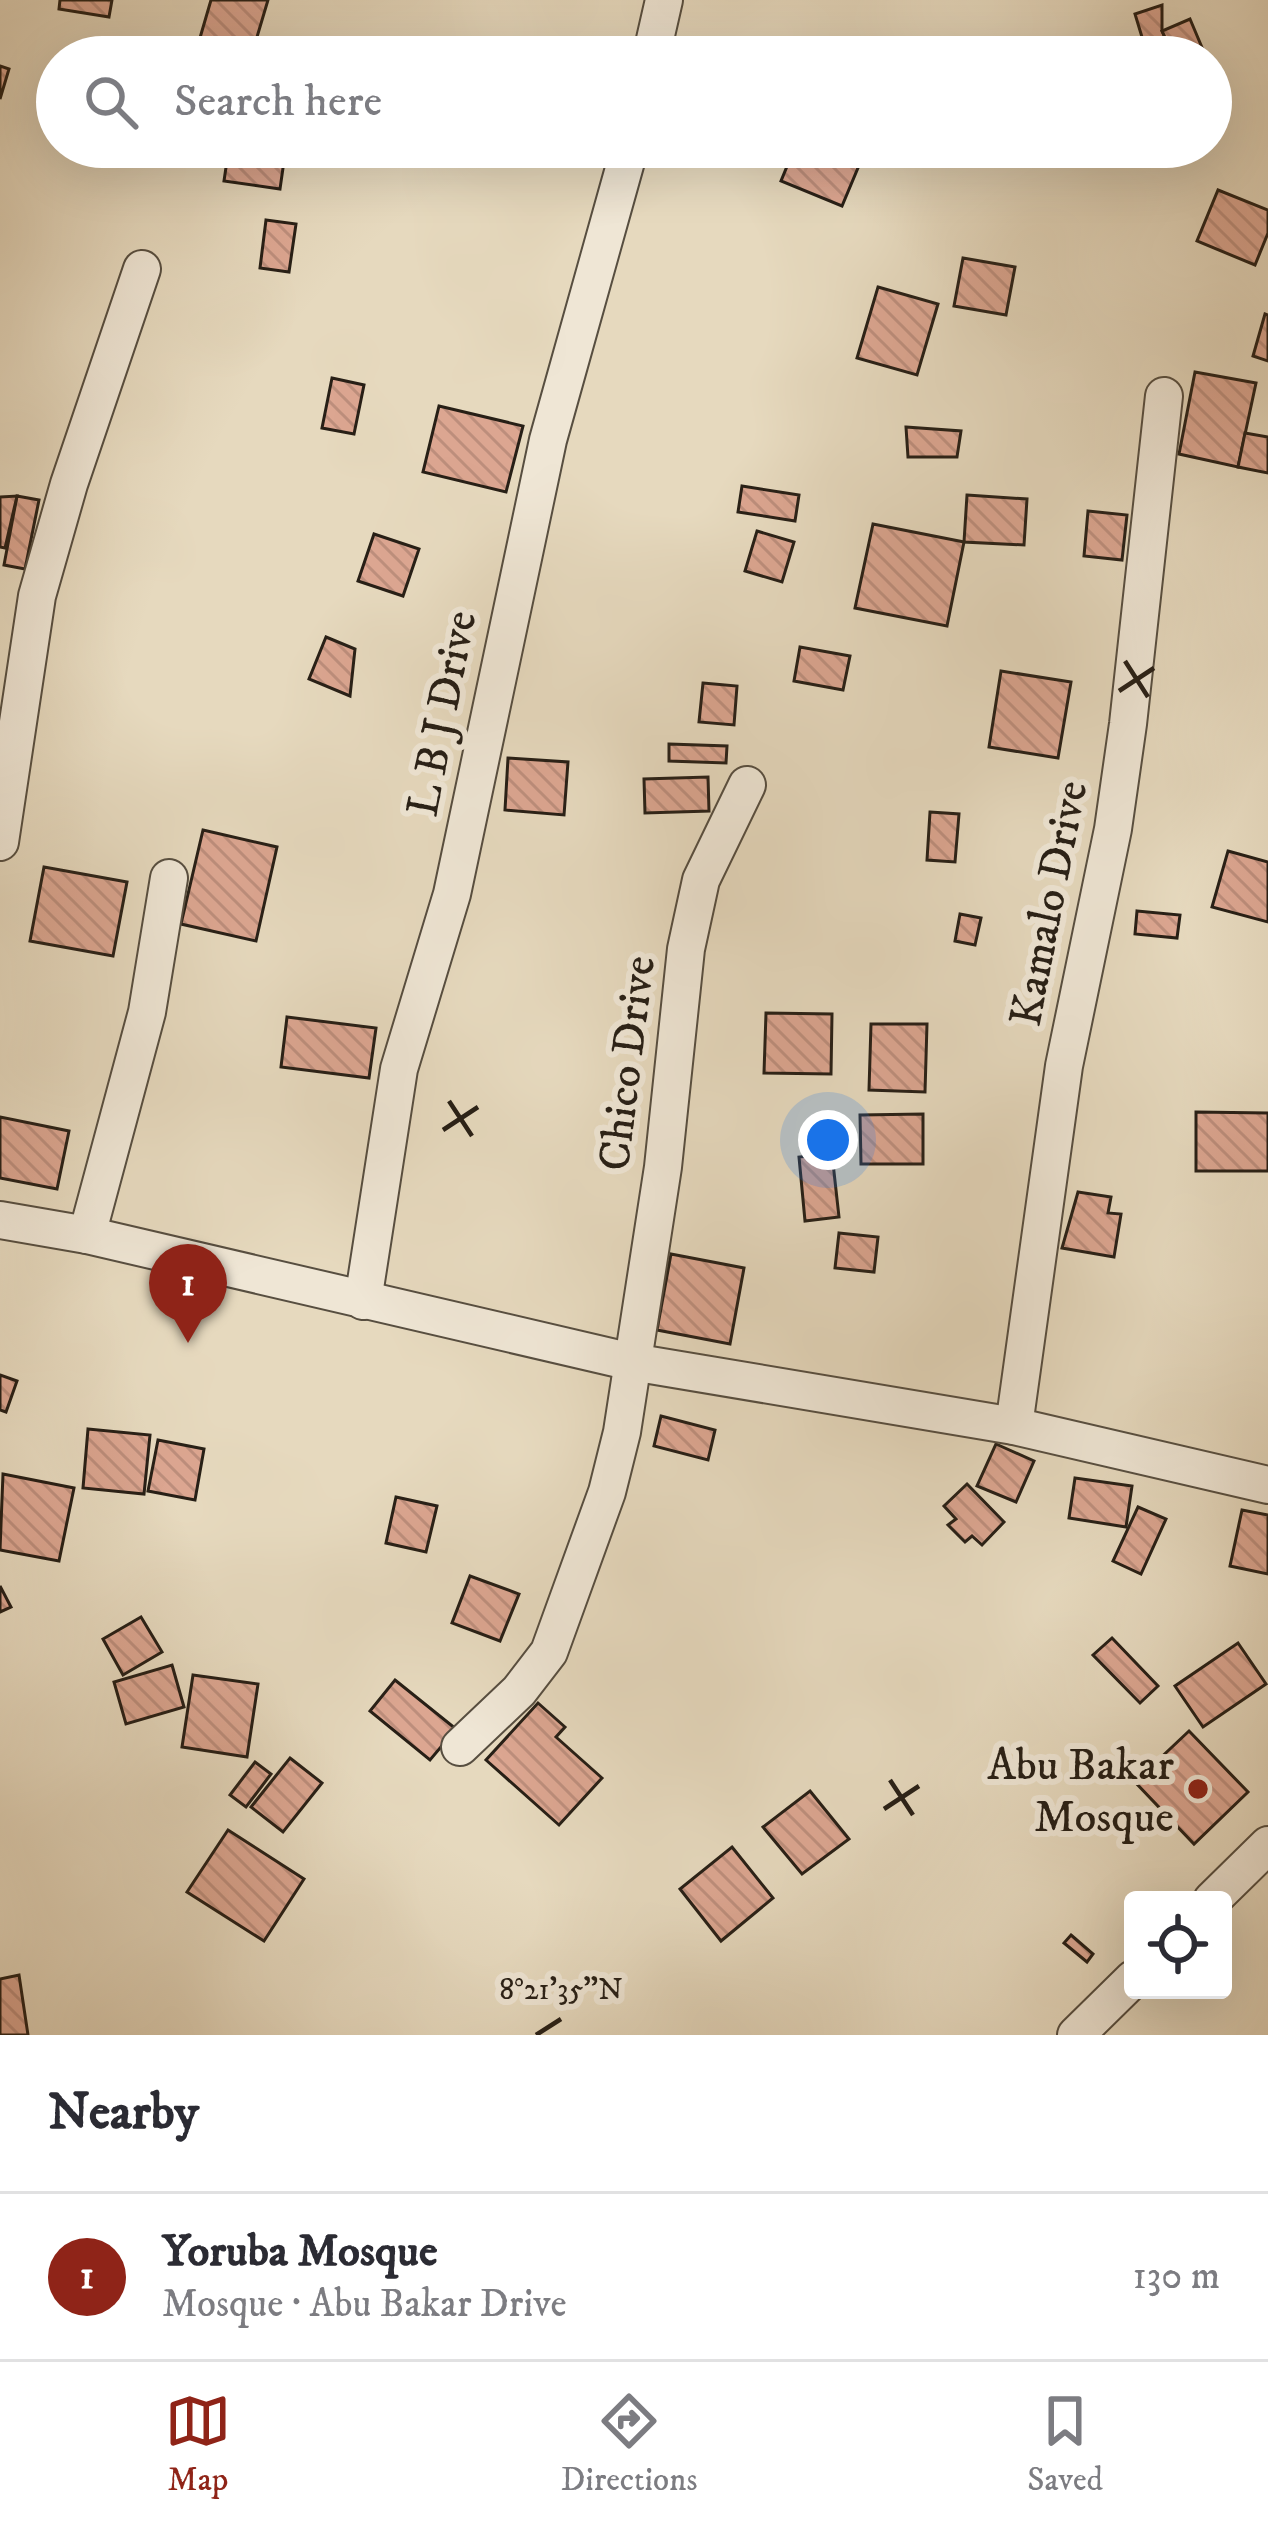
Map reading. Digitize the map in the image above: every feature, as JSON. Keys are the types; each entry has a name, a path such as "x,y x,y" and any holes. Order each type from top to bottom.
{"street":[{"path":"656,36 664,0"},
{"name":"L B J Drive","path":"363,1301 399,1069 452,894 538,483 624,168"},
{"path":"0,842 37,596 69,484 142,269"},
{"name":"Kamalo Drive","path":"1014,1426 1064,1066 1116,808 1164,396"},
{"name":"Chico Drive","path":"460,1747 537,1671 566,1616 607,1492 663,1167 686,949 700,880 747,785"},
{"path":"87,1235 147,1012 169,878"},
{"path":"2,1226 87,1235 632,1362 1014,1426 1268,1485"},
{"path":"1221,1891 1268,1845"},
{"path":"1076,2035 1124,1988"}],"building":[{"path":"60,0 112,0 109,17 59,9"},
{"path":"211,0 268,0 257,36 200,36"},
{"path":"1162,5 1164,36 1142,36 1135,14"},
{"path":"1190,19 1197,36 1164,36 1162,31"},
{"path":"0,66 9,69 0,99"},
{"path":"226,168 283,168 280,189 224,181"},
{"path":"786,168 858,168 842,206 781,181"},
{"path":"1218,190 1268,210 1268,233 1255,265 1197,241"},
{"path":"266,220 296,224 289,272 260,268"},
{"path":"963,258 1015,267 1006,315 954,306"},
{"path":"878,287 938,304 917,375 857,358"},
{"path":"1268,315 1268,361 1253,356"},
{"path":"1195,372 1256,383 1238,467 1179,454"},
{"path":"332,378 364,385 354,434 322,428"},
{"path":"439,406 523,426 506,492 423,472"},
{"path":"906,427 961,431 957,457 908,457"},
{"path":"1245,433 1268,437 1268,473 1238,467"},
{"path":"742,486 799,495 795,521 738,512"},
{"path":"967,495 1027,499 1024,545 964,542"},
{"path":"17,496 39,500 25,569 4,565"},
{"path":"17,496 5,548 0,547 0,497"},
{"path":"1088,511 1127,515 1122,560 1084,556"},
{"path":"873,524 964,542 947,626 855,608"},
{"path":"757,531 794,542 782,582 745,571"},
{"path":"374,534 419,549 403,596 358,581"},
{"path":"326,637 355,649 350,696 309,679"},
{"path":"800,647 850,656 843,690 794,681"},
{"path":"1001,671 1071,682 1058,758 989,747"},
{"path":"703,683 737,686 734,725 699,722"},
{"path":"669,744 727,746 726,763 669,761"},
{"path":"508,758 568,762 564,815 505,810"},
{"path":"708,777 709,811 645,813 644,779"},
{"path":"930,812 959,814 955,862 927,860"},
{"path":"203,830 277,847 256,941 181,924"},
{"path":"1228,851 1268,862 1268,922 1212,907"},
{"path":"44,867 127,882 113,956 30,941"},
{"path":"1137,911 1180,915 1177,938 1135,934"},
{"path":"960,914 981,918 975,945 955,941"},
{"path":"766,1013 832,1014 831,1074 764,1073"},
{"path":"287,1017 376,1028 369,1078 281,1067"},
{"path":"871,1024 927,1024 925,1092 869,1090"},
{"path":"1196,1112 1268,1113 1268,1171 1196,1171"},
{"path":"923,1114 923,1164 861,1164 860,1115"},
{"path":"0,1117 69,1131 57,1189 0,1178"},
{"path":"832,1154 839,1217 805,1221 799,1157"},
{"path":"1078,1192 1111,1197 1108,1213 1121,1214 1114,1257 1062,1248"},
{"path":"839,1233 878,1237 874,1272 835,1268"},
{"path":"671,1254 744,1268 730,1344 657,1330"},
{"path":"0,1375 17,1381 6,1412 0,1410"},
{"path":"661,1416 715,1430 708,1460 654,1446"},
{"path":"88,1429 150,1435 144,1494 83,1488"},
{"path":"158,1440 204,1449 195,1500 148,1491"},
{"path":"996,1444 1034,1461 1016,1502 977,1486"},
{"path":"3,1474 74,1488 59,1561 0,1550"},
{"path":"1075,1478 1132,1486 1126,1527 1069,1518"},
{"path":"967,1484 1004,1522 982,1545 972,1536 965,1542 948,1525 956,1519 944,1506"},
{"path":"396,1497 437,1506 426,1552 386,1543"},
{"path":"1138,1507 1166,1519 1141,1574 1113,1561"},
{"path":"1242,1510 1268,1515 1268,1574 1230,1566"},
{"path":"470,1576 519,1594 500,1641 452,1623"},
{"path":"0,1586 11,1607 0,1612"},
{"path":"141,1617 162,1652 123,1675 103,1639"},
{"path":"1112,1638 1158,1686 1140,1703 1093,1655"},
{"path":"1238,1643 1266,1684 1203,1727 1175,1686"},
{"path":"172,1665 184,1707 126,1724 114,1682"},
{"path":"193,1675 258,1684 247,1757 182,1747"},
{"path":"395,1680 456,1729 430,1760 370,1711"},
{"path":"538,1703 565,1727 556,1737 602,1778 559,1825 486,1760"},
{"path":"1189,1731 1248,1792 1194,1844 1135,1782"},
{"path":"290,1758 322,1783 283,1832 251,1807"},
{"path":"255,1762 271,1774 246,1807 230,1795"},
{"path":"810,1791 849,1839 802,1874 763,1827"},
{"path":"228,1830 304,1879 264,1941 187,1892"},
{"path":"732,1847 773,1898 721,1941 680,1889"},
{"path":"1071,1935 1093,1954 1087,1962 1064,1943"},
{"path":"19,1975 28,2035 0,2035 0,1979"}],"place":[{"name":"Yoruba Mosque","path":"188,1343"},
{"name":"Abu Bakar Mosque","path":"1198,1789"}]}
